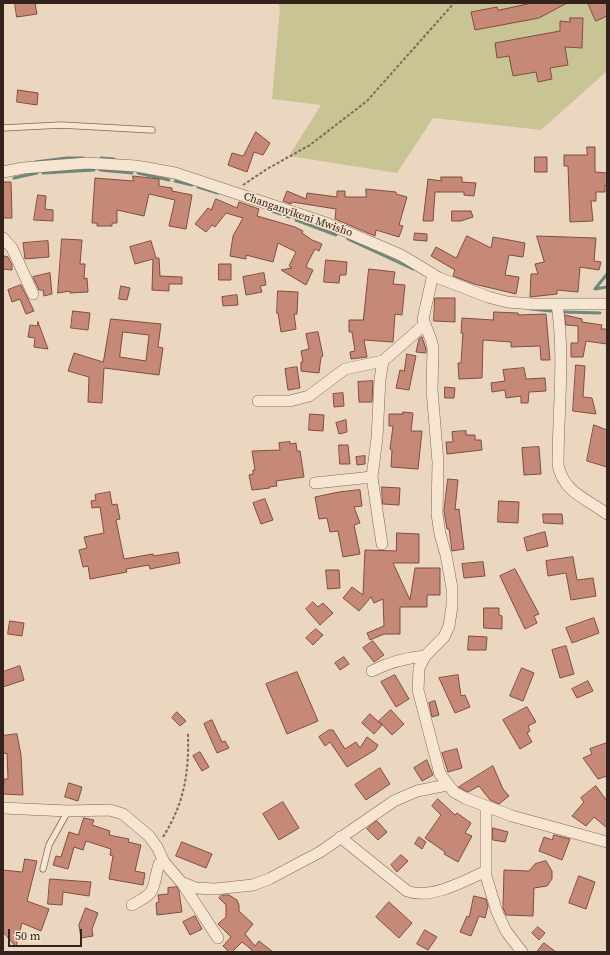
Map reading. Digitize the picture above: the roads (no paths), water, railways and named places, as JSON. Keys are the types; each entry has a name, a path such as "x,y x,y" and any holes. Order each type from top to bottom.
{"street":[{"name":"Changanyikeni Mwisho","path":"3,172 23,168 87,163 136,166 175,173 326,223 401,255 433,274 461,288 501,300 533,304 607,304"},
{"path":"3,238 12,248 33,294"},
{"path":"433,274 423,319 424,325 432,340 433,348 432,390 438,462 438,521 452,588 449,626 444,637 425,656 419,668 418,690 440,774 447,785 454,792 465,798 512,816 607,842"},
{"path":"557,304 562,332 562,376 558,465 560,477 568,488 607,514"},
{"path":"258,401 290,401 309,396 345,369 383,361 424,325"},
{"path":"382,544 372,477 377,438 380,379 383,361"},
{"path":"315,484 372,477"},
{"path":"372,671 388,663 407,658 425,656"},
{"path":"181,882 196,888 215,889 254,885 299,864 320,852 394,801 416,791 447,785"},
{"path":"486,806 486,871 497,912 506,931 522,952"},
{"path":"3,808 68,811 110,810 123,814 140,826 157,847 164,862 181,882 218,938"},
{"path":"340,837 407,891 414,894 433,892 486,871"},
{"path":"132,905 151,894 154,890 159,864 164,862"}],"lane":[{"path":"3,128 62,125 152,130"},
{"path":"43,869 49,845 68,811"}],"waterway":[{"path":"35,162 67,158 84,158"},
{"path":"101,158 114,159"},
{"path":"43,173 94,170"},
{"path":"100,170 132,173"},
{"path":"14,178 37,173"},
{"path":"138,173 169,180"},
{"path":"175,181 192,185"},
{"path":"198,187 218,193"},
{"path":"272,211 289,217"},
{"path":"296,220 336,235"},
{"path":"348,239 413,269"},
{"path":"595,289 607,274"},
{"path":"595,289 607,287"},
{"path":"531,309 551,311"},
{"path":"564,312 600,313"}]}
